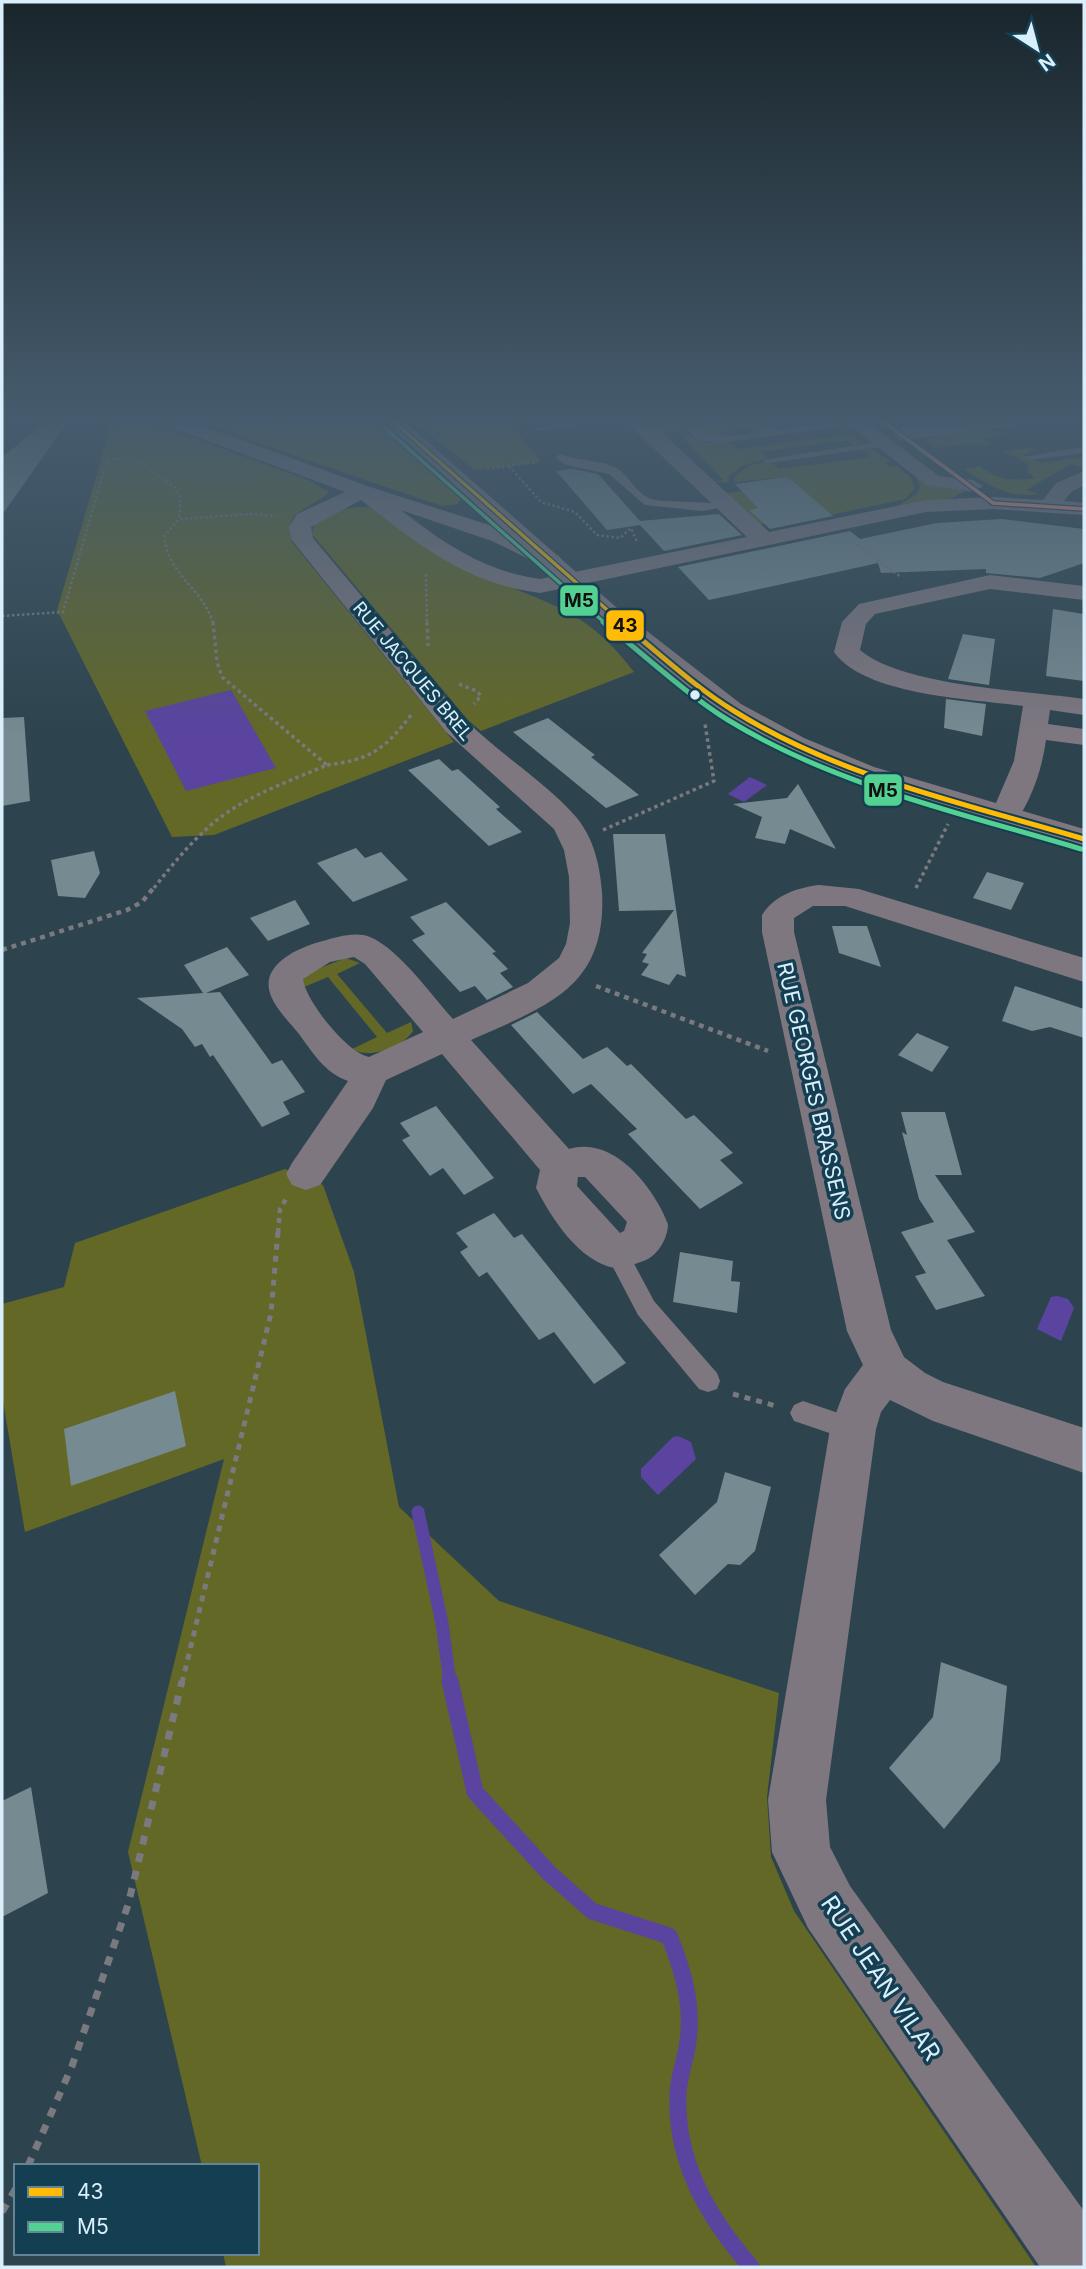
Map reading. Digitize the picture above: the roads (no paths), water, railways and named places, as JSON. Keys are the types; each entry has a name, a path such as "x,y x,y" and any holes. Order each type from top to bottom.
{"street":[{"name":"RUE JACQUES BREL","path":"301,526 302,539 463,733 553,812 575,838 585,874 586,925 581,949 568,971 552,985 532,996 371,1071"},
{"path":"408,526 440,551 486,572 608,612"},
{"path":"470,526 551,561"},
{"path":"511,526 608,612 708,694 760,727 864,773 1084,839"},
{"path":"749,526 764,539"},
{"path":"530,585 828,526"},
{"path":"1084,593 990,582 867,610 858,615 848,652 864,668 902,680 1084,707"},
{"path":"1005,817 1023,783 1035,730 1037,700"},
{"path":"1035,730 1084,737"},
{"name":"RUE GEORGES BRASSENS","path":"888,1371 869,1331 778,932 778,915 802,897 822,894 848,896 1084,970"},
{"path":"306,1174 360,1098 371,1071 357,1069 336,1057 287,994 286,978 296,965 345,946 359,945 368,949 561,1167"},
{"path":"577,1161 591,1162 603,1168 645,1215 649,1226 646,1236 638,1244 615,1250 603,1243 556,1188 561,1167 577,1161"},
{"path":"888,1371 933,1400 1084,1450"},
{"name":"RUE JEAN VILAR","path":"888,1371 872,1384 860,1402 828,1421 797,1800 802,1852 829,1907 1082,2267"}],"lane":[{"path":"615,1250 646,1308 708,1381"}],"waterway":[{"path":"418,1512 442,1623 450,1683"},
{"path":"450,1681 475,1792 549,1873 592,1911 669,1936 679,1962 689,2014 688,2041 678,2093 682,2142 688,2165 708,2208 751,2267"}]}
